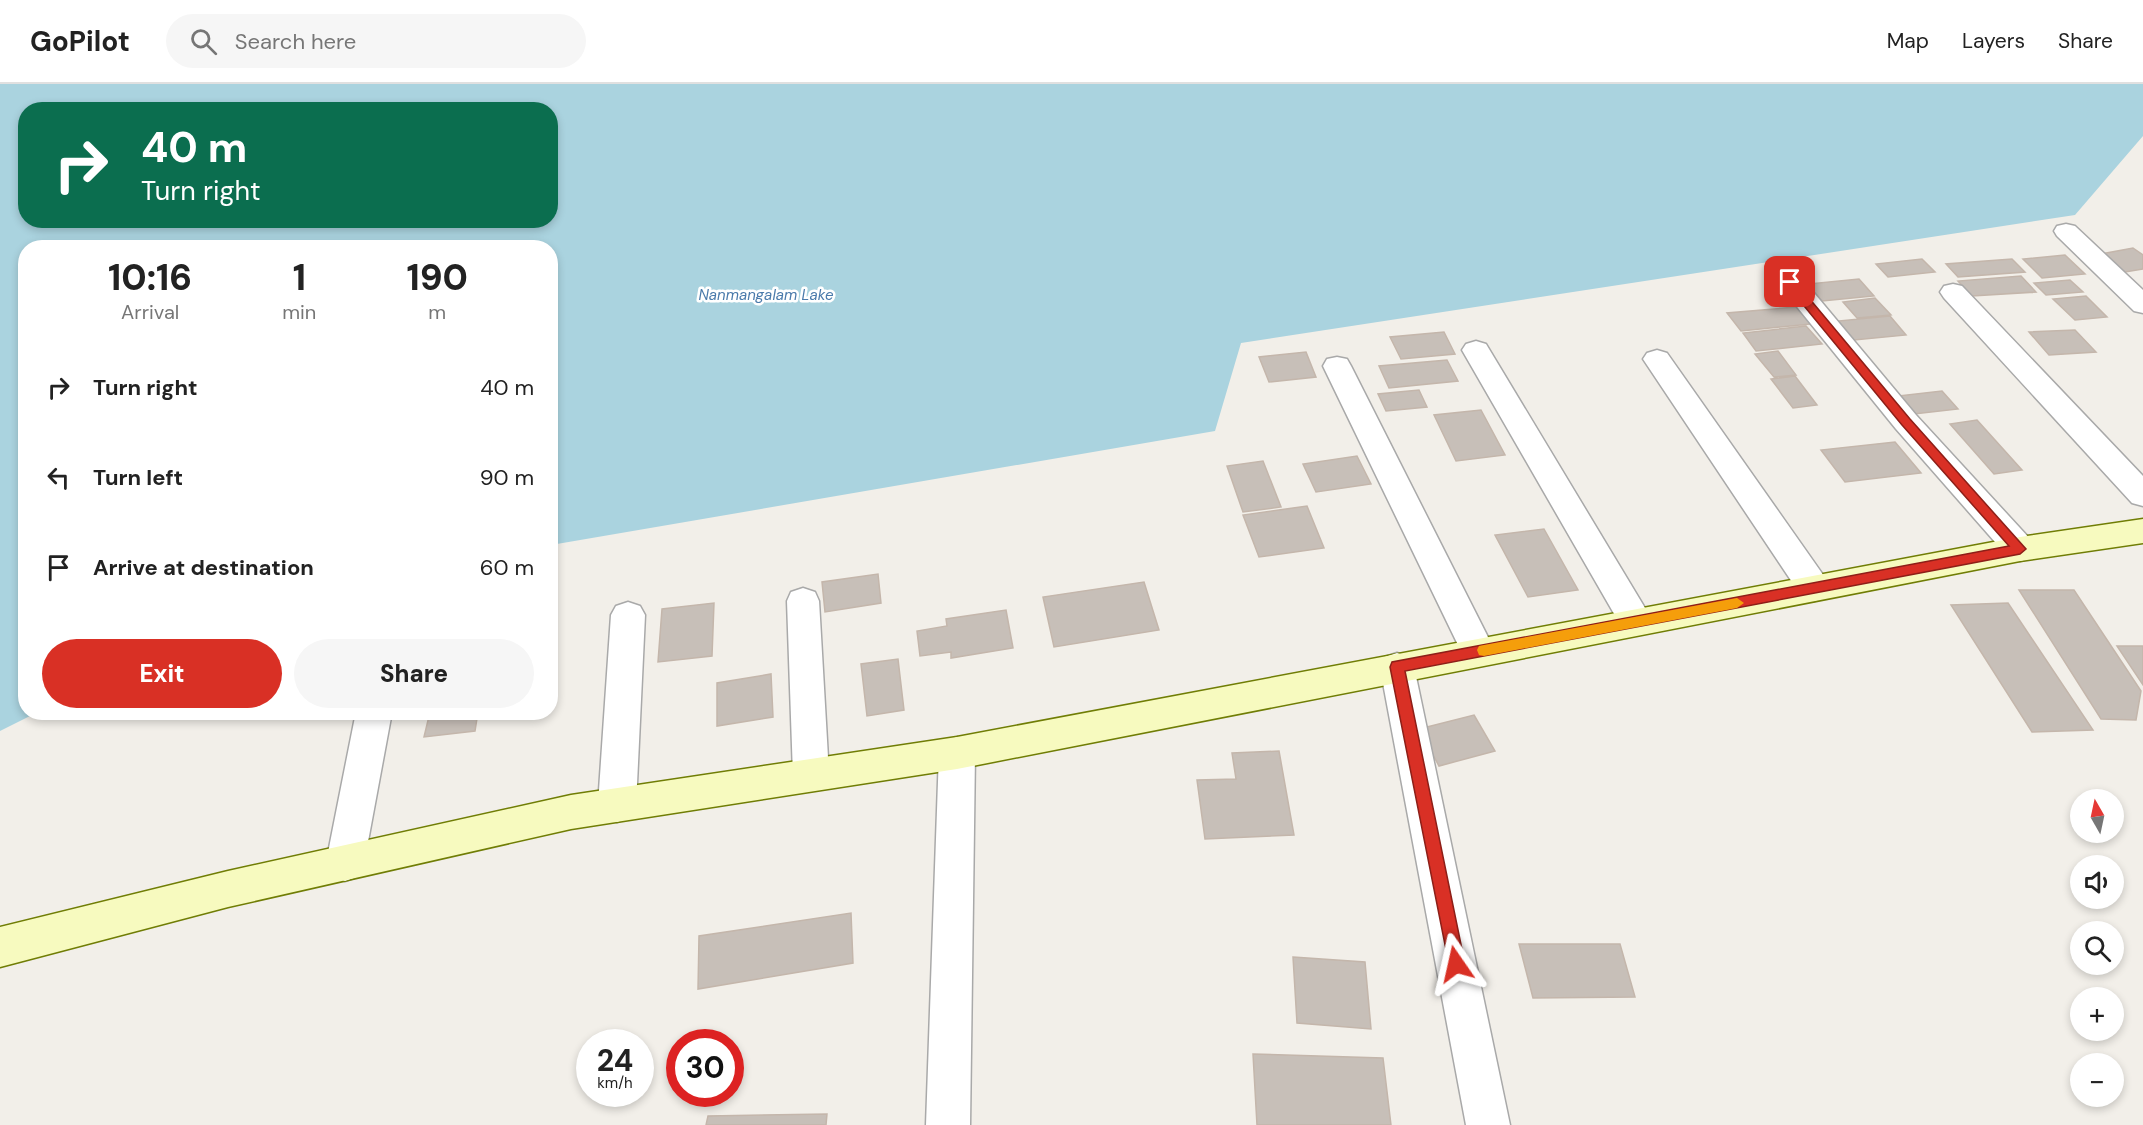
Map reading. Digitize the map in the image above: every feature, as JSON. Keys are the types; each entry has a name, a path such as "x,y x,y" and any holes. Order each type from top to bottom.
{"street":[{"path":"2066,231 2143,305"},
{"path":"1790,282 1906,422 2020,549"},
{"path":"1953,292 2143,495"},
{"path":"1476,350 1636,622"},
{"path":"1657,360 1814,588"},
{"path":"1337,366 1479,651"},
{"path":"0,947 228,889 571,812 957,753 2020,549 2143,531"},
{"path":"802,602 811,775"},
{"path":"617,805 628,615"},
{"path":"1397,667 1488,1125"},
{"path":"345,862 372,720"},
{"path":"948,1125 957,753"}],"water":[{"name":"Nanmangalam Lake","path":"0,84 2143,84 2143,136 2075,215 1241,343 1215,431 558,544 558,240 18,240 18,720 22,720 0,731"}],"building":[{"path":"2133,248 2143,255 2143,269 2125,272 2101,254"},
{"path":"2065,255 2085,274 2042,278 2023,259"},
{"path":"1922,259 1935,272 1888,277 1876,264"},
{"path":"2012,259 2025,272 1958,277 1946,264"},
{"path":"2021,276 2036,292 1972,296 1958,281"},
{"path":"1859,279 1874,296 1822,301 1808,284"},
{"path":"2070,280 2083,292 2046,295 2034,283"},
{"path":"2086,296 2107,317 2075,320 2053,299"},
{"path":"1875,298 1891,315 1857,318 1843,302"},
{"path":"1796,307 1811,324 1741,331 1727,313"},
{"path":"1890,316 1906,335 1854,340 1838,321"},
{"path":"1806,326 1822,344 1756,351 1743,333"},
{"path":"2075,330 2096,352 2049,355 2029,332"},
{"path":"1444,332 1455,354 1401,359 1390,337"},
{"path":"1778,351 1796,375 1774,377 1755,354"},
{"path":"1306,352 1316,377 1269,382 1259,357"},
{"path":"1447,360 1458,381 1389,388 1379,366"},
{"path":"1795,376 1817,405 1793,408 1771,379"},
{"path":"1419,390 1427,407 1386,411 1378,394"},
{"path":"1942,391 1958,409 1905,415 1889,397"},
{"path":"1481,410 1505,455 1456,461 1434,415"},
{"path":"1977,420 2022,470 1994,474 1950,424"},
{"path":"1895,442 1921,473 1845,482 1821,450"},
{"path":"1357,456 1371,484 1316,492 1303,464"},
{"path":"1263,461 1281,507 1243,512 1227,466"},
{"path":"1307,506 1324,548 1259,557 1243,515"},
{"path":"1544,529 1578,590 1528,597 1495,535"},
{"path":"878,574 881,603 825,612 822,582"},
{"path":"1144,582 1159,630 1054,647 1043,597"},
{"path":"2019,590 2074,590 2141,691 2136,720 2101,719"},
{"path":"714,603 712,656 658,662 662,609"},
{"path":"2008,603 2093,730 2032,732 1951,605"},
{"path":"1006,610 1013,648 951,658 951,652 920,656 917,631 947,626 946,619"},
{"path":"2117,646 2143,646 2143,685"},
{"path":"898,659 904,710 867,716 861,664"},
{"path":"771,674 773,717 717,726 717,683"},
{"path":"1474,715 1495,751 1439,766 1419,729"},
{"path":"428,720 477,720 475,731 424,737"},
{"path":"1279,751 1294,835 1205,839 1197,780 1236,779 1232,753"},
{"path":"851,913 853,963 698,989 699,936"},
{"path":"1519,944 1620,944 1635,997 1533,998"},
{"path":"1293,957 1365,962 1371,1029 1297,1023"},
{"path":"1253,1054 1383,1058 1391,1125 1257,1125"},
{"path":"827,1114 826,1125 706,1125 708,1116"}],"slow traffic":[{"path":"1484,650 1737,603"}],"route":[{"path":"1456,964 1397,667 2020,549 1906,422 1790,282"}]}
